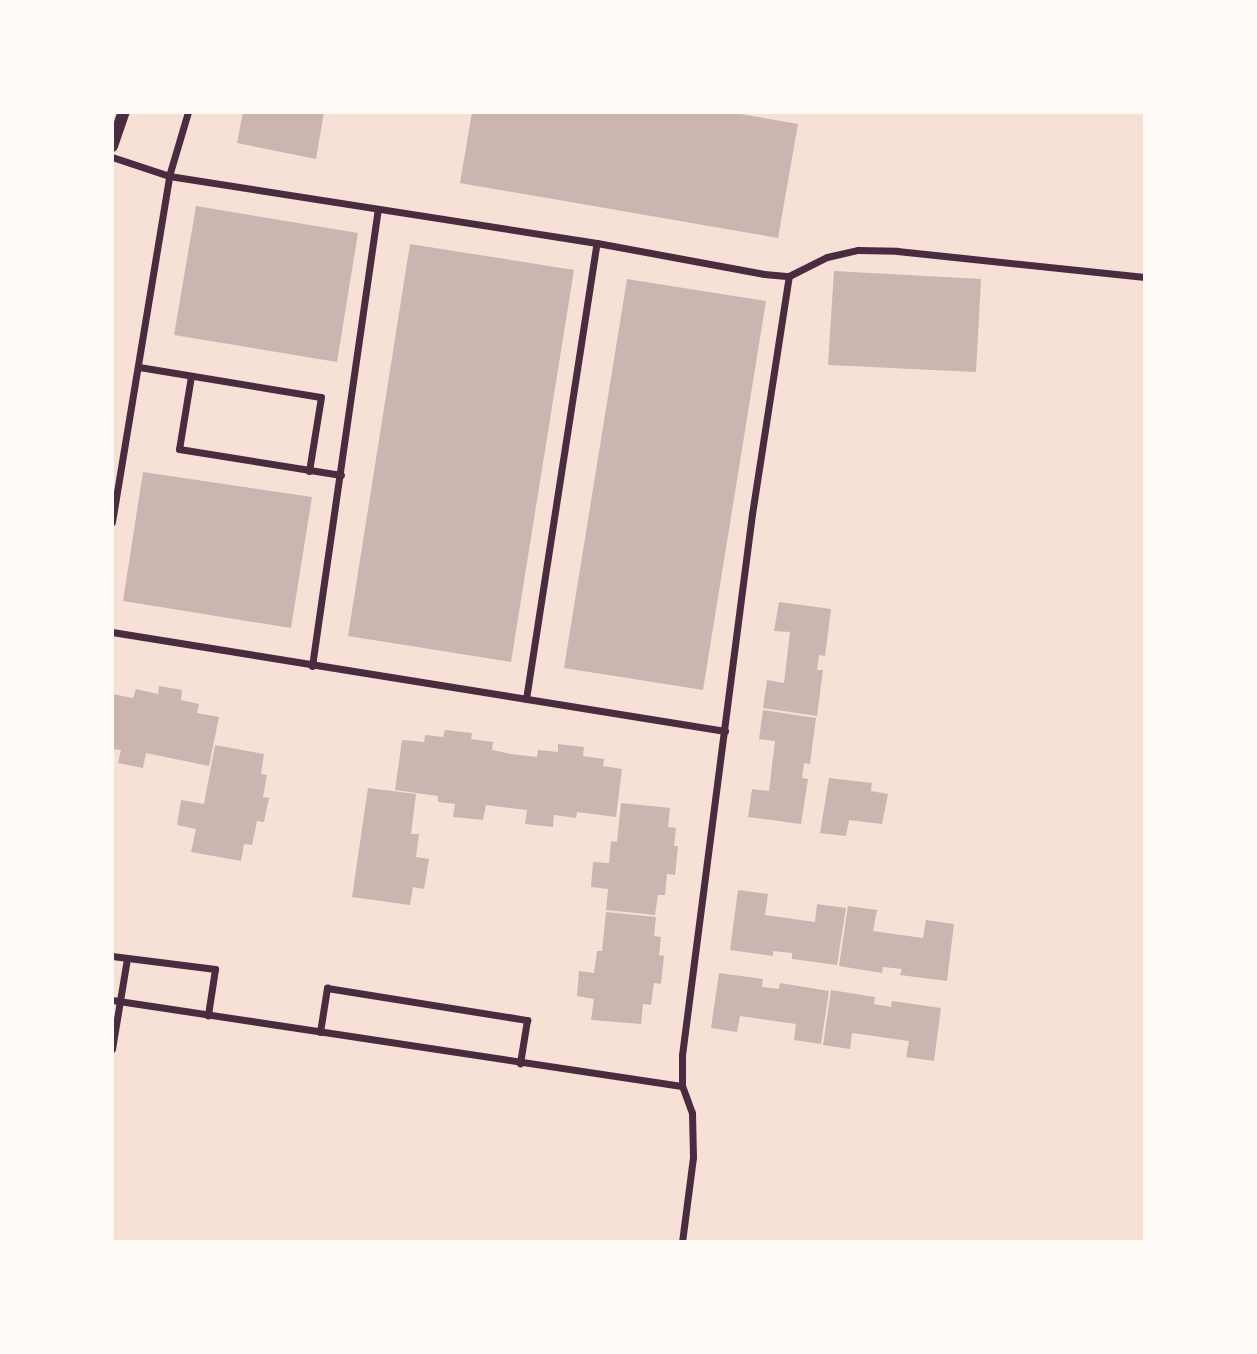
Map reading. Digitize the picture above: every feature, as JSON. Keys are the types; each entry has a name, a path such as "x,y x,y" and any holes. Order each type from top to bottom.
{"street":[{"path":"112,146 124,112"},
{"path":"112,522 169,176 188,112"},
{"path":"112,157 169,176 597,243 726,268 789,276 827,257 858,250 1145,277"},
{"path":"312,666 379,210"},
{"path":"526,699 597,243"},
{"path":"682,1242 693,1157 692,1112 682,1086 682,1055 752,514 789,276"},
{"path":"139,367 321,397 309,471"},
{"path":"191,376 179,449 341,475"},
{"path":"112,632 725,732"},
{"path":"112,956 215,969 208,1015"},
{"path":"112,1049 116,1000 127,958"},
{"path":"320,1032 327,988 527,1020 520,1063"},
{"path":"116,1000 682,1086"}],"building":[{"path":"243,112 324,112 316,159 237,143"},
{"path":"472,112 729,112 798,124 778,238 460,183"},
{"path":"196,206 358,233 337,362 174,335"},
{"path":"410,244 574,270 511,662 348,636"},
{"path":"834,271 981,279 976,372 828,365"},
{"path":"627,279 766,301 703,690 564,668"},
{"path":"143,472 312,497 291,628 123,601"},
{"path":"779,602 831,609 825,656 819,655 817,670 823,670 817,716 763,708 767,680 784,683 790,632 774,631"},
{"path":"159,686 182,690 181,700 199,704 197,713 219,717 209,766 146,753 143,768 118,763 121,750 112,749 112,694 133,698 136,689 158,694"},
{"path":"763,710 816,718 810,764 804,763 802,778 808,779 801,824 748,817 752,789 769,791 775,741 759,739"},
{"path":"445,730 472,733 471,739 493,742 492,750 511,754 537,757 538,750 558,752 558,744 584,747 583,756 604,759 603,766 622,769 616,817 577,812 576,818 554,815 553,827 525,824 527,810 486,805 483,820 453,817 455,804 438,802 438,796 395,790 402,740 424,742 425,735 443,737"},
{"path":"215,745 264,754 261,774 267,775 263,797 269,798 264,822 257,821 252,845 244,844 241,861 191,852 196,829 177,825 181,800 204,804"},
{"path":"829,778 872,783 871,791 888,794 882,824 849,820 846,836 820,833"},
{"path":"368,788 416,794 411,834 419,834 416,857 429,859 424,889 413,887 410,905 352,897"},
{"path":"621,803 670,808 668,827 676,828 674,846 678,846 675,875 667,874 665,895 658,895 655,915 606,910 608,889 591,887 593,862 609,863 611,841 617,842"},
{"path":"738,890 768,894 765,915 815,922 817,904 846,908 837,965 792,959 792,953 773,951 773,956 730,950"},
{"path":"848,906 877,910 873,931 923,938 926,920 954,924 947,981 900,975 902,969 883,967 882,973 839,966"},
{"path":"606,912 656,917 654,936 661,937 659,955 664,956 661,984 654,983 651,1005 643,1004 641,1024 591,1020 594,999 577,996 579,971 594,973 597,951 602,951"},
{"path":"719,973 763,979 762,987 779,989 780,983 829,991 821,1044 794,1040 796,1024 740,1016 737,1032 711,1028"},
{"path":"831,990 875,997 874,1004 891,1007 892,1001 941,1008 934,1061 906,1057 909,1041 852,1033 850,1049 823,1045"}]}
